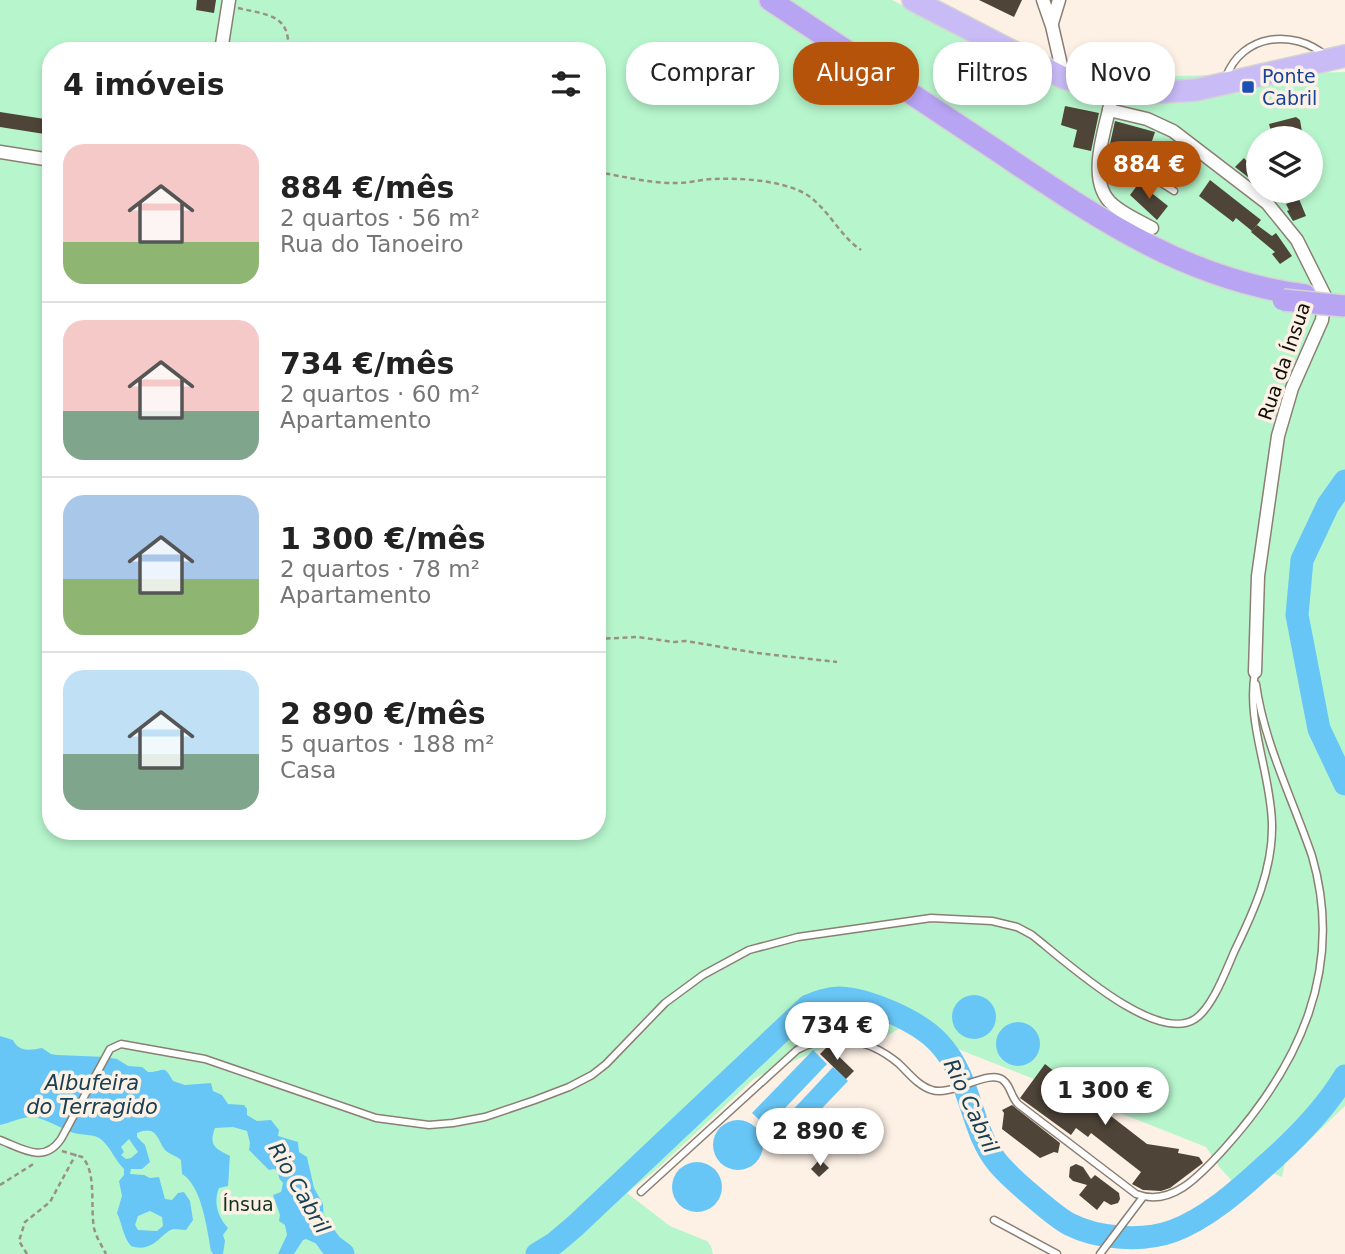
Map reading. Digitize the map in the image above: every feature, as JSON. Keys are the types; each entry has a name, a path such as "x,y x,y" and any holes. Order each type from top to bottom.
{"highway":[{"path":"751,0 1122,243 1198,278 1345,306"},
{"path":"770,0 1105,222 1138,241 1200,269 1284,296 1345,299"},
{"path":"789,0 920,100"}],"main road":[{"path":"914,0 1064,78"},
{"path":"1175,92 1338,57"}],"street":[{"path":"1043,0 1064,78"},
{"path":"1052,26 1059,0"},
{"path":"222,42 229,3"},
{"path":"1110,105 1100,154 1099,174 1107,199 1118,209 1152,228"},
{"name":"Rua da Ínsua","path":"1122,105 1173,131 1278,213 1297,240 1325,296 1322,320 1292,388 1279,436 1258,576 1255,672"},
{"path":"0,152 42,159"}],"lane":[{"path":"1224,83 1231,65 1245,48 1265,40 1297,40 1338,57"},
{"path":"1100,154 1132,164 1174,191"},
{"path":"0,1140 36,1153 53,1150 108,1053 114,1045 125,1044 205,1059 383,1119 429,1125 465,1121 535,1100 592,1075 665,1003 703,975 741,953 789,938 932,918 981,920 1017,927 1032,935 1134,1012 1162,1021 1192,1021 1209,1003 1248,924 1270,857 1271,812 1254,714 1252,685 1255,672"},
{"path":"641,1192 792,1053 813,1042 836,1040 865,1044 889,1056 925,1088 937,1092 995,1076 1003,1079 1018,1104 1123,1186 1143,1196 1163,1197 1184,1186 1215,1159 1253,1116 1272,1089 1306,1028 1317,1003 1323,978 1327,924 1322,887 1265,726 1255,672"},
{"path":"1103,1252 1143,1196"},
{"path":"994,1220 1058,1254"}],"path":[{"path":"229,3 281,22 289,36 289,42"},
{"path":"606,174 660,183 738,179 789,187 813,200 849,241 862,250"},
{"path":"606,639 637,637 686,641 836,662"},
{"path":"0,1185 53,1150 76,1154 88,1163 91,1170 90,1197 94,1232 106,1254"},
{"path":"27,1254 19,1241 25,1222 50,1202 76,1154"}],"green space":[{"name":"Ínsua","path":"0,0 892,0 972,42 933,42 933,105 1052,105 1052,79 1066,78 1066,105 1175,105 1175,76 1345,72 1345,1106 1285,1163 1282,1177 1273,1173 1246,1196 1220,1168 1206,1147 902,1027 885,1037 857,1033 755,1078 656,1170 627,1193 670,1226 707,1241 713,1254 0,1254"}],"water":[{"path":"974,995 990,1001 996,1017 990,1033 974,1039 958,1033 952,1017 958,1001"},
{"path":"1018,1022 1027,1023 1034,1028 1039,1035 1039,1053 1034,1060 1027,1065 1018,1066 1009,1065 1002,1060 997,1053 996,1044 997,1035 1002,1028 1009,1023"},
{"name":"Albufeira do Terragido","path":"0,1036 13,1040 26,1050 42,1048 57,1055 106,1057 117,1059 128,1066 142,1067 148,1072 165,1070 173,1081 185,1085 211,1083 213,1091 222,1095 228,1104 244,1105 247,1115 257,1121 271,1120 279,1130 278,1136 298,1142 299,1152 307,1157 314,1188 323,1204 324,1229 336,1243 333,1251 306,1239 294,1254 278,1254 287,1235 285,1225 279,1221 280,1215 273,1195 281,1192 283,1183 278,1171 269,1170 249,1150 247,1131 233,1127 215,1128 213,1134 215,1146 230,1156 228,1186 219,1188 216,1199 219,1214 228,1228 223,1235 223,1254 213,1254 199,1198 189,1180 182,1174 181,1160 166,1151 153,1132 137,1133 137,1137 145,1145 150,1162 142,1169 131,1169 130,1174 159,1177 165,1199 172,1200 178,1193 184,1192 190,1201 193,1220 186,1230 174,1229 152,1245 139,1248 128,1242 117,1213 122,1196 119,1181 124,1175 124,1169 102,1140 32,1117 0,1125","holes":["129,1139 138,1152 126,1159 121,1155 124,1152 121,1147","150,1211 162,1217 163,1226 157,1231 138,1230 135,1225 138,1216"]},
{"path":"813,1050 827,1064 767,1127 752,1113"},
{"path":"833,1067 848,1081 787,1145 773,1131"},
{"path":"738,1120 756,1127 763,1145 756,1163 738,1170 720,1163 713,1145 720,1127"},
{"path":"697,1162 715,1169 722,1187 715,1205 697,1212 679,1205 672,1187 679,1169"}],"building":[{"path":"197,0 216,0 214,13 196,10"},
{"path":"979,0 1022,0 1014,17"},
{"path":"1065,106 1099,113 1091,151 1073,147 1077,130 1061,125"},
{"path":"0,112 42,119 42,134 0,127"},
{"path":"1296,117 1301,126 1270,126"},
{"path":"1115,121 1155,132 1149,150 1128,143 1126,149 1110,144"},
{"path":"1244,158 1246,175 1235,167"},
{"path":"1210,180 1261,220 1252,231 1236,218 1233,222 1199,196"},
{"path":"1139,183 1168,206 1157,220 1130,195"},
{"path":"1301,203 1306,216 1293,221 1286,204"},
{"path":"1257,225 1272,236 1276,233 1292,256 1280,264 1272,254 1275,252 1251,232"},
{"path":"828,1046 854,1071 846,1079 820,1054"},
{"path":"1045,1064 1069,1083 1081,1067 1110,1091 1098,1106 1147,1144 1179,1149 1178,1153 1199,1157 1203,1163 1170,1188 1161,1191 1143,1190 1132,1184 1141,1172 1091,1133 1088,1137 1076,1128 1071,1135 1020,1098"},
{"path":"1012,1105 1060,1143 1058,1153 1040,1158 1002,1129 1002,1110"},
{"path":"820,1159 829,1168 819,1177 811,1169"},
{"path":"1076,1164 1083,1167 1091,1179 1095,1175 1119,1193 1118,1203 1111,1205 1104,1201 1097,1210 1079,1195 1087,1185 1069,1177 1070,1167"}],"waterway":[{"name":"Rio Cabril","path":"1345,481 1328,505 1302,560 1297,615 1319,729 1345,784"},
{"name":"Rio Cabril","path":"537,1254 575,1226 808,1006 827,999 864,1002 906,1019 930,1035 950,1057 958,1072 981,1134 997,1162 1062,1220 1081,1229 1107,1236 1135,1238 1161,1234 1185,1226 1210,1212 1298,1136 1345,1076"},
{"name":"Rio Cabril","path":"315,1222 331,1245 343,1254"}],"place":[{"name":"Ponte Cabril","path":"1248,87"}]}
